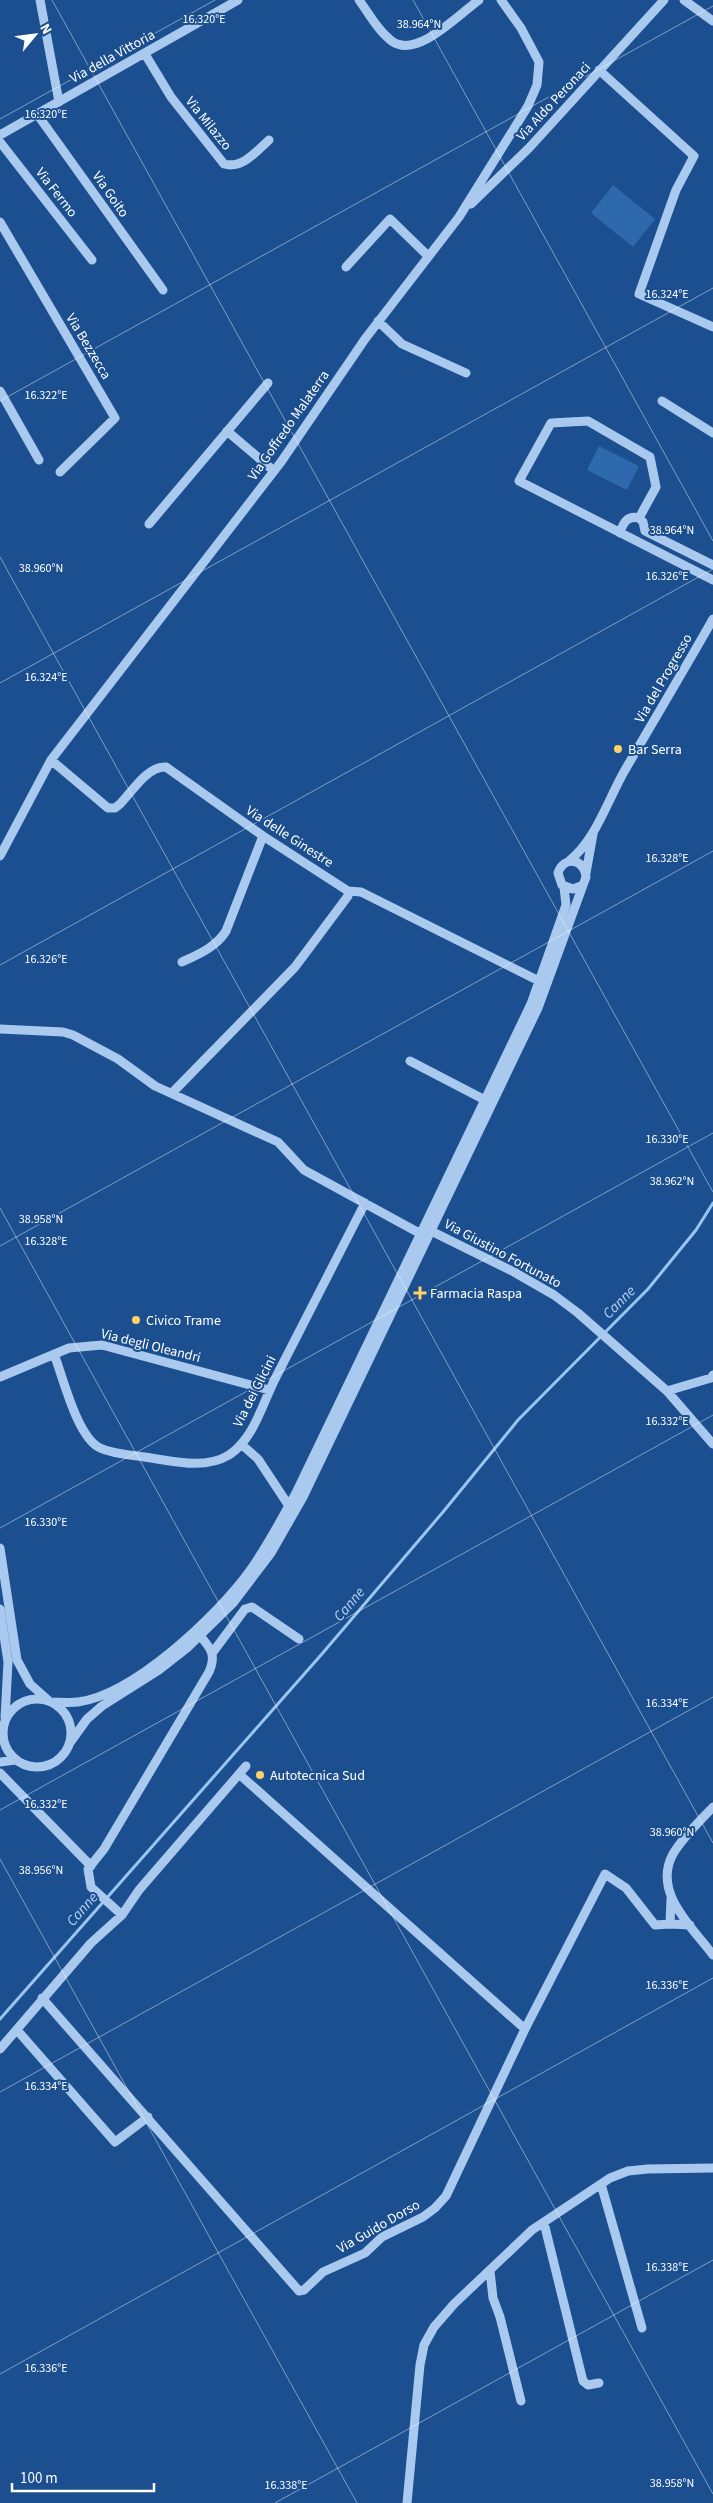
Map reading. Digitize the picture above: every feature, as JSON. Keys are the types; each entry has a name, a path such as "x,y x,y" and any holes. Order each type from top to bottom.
{"street":[{"path":"40,0 59,102"},
{"name":"Via della Vittoria","path":"0,135 238,0"},
{"path":"359,0 382,32 394,42 404,46 416,45 430,37 479,0"},
{"name":"Via Goffredo Malaterra","path":"0,856 51,760 274,471 378,321 458,217 528,106 537,84 539,62 534,50 501,0"},
{"name":"Via Aldo Peronaci","path":"458,217 529,148 664,0"},
{"path":"684,0 713,21"},
{"name":"Via Milazzo","path":"145,54 171,98 224,164 234,167 241,164 269,140"},
{"path":"599,70 694,156 676,190 639,294 713,328"},
{"name":"Via Goito","path":"37,114 163,290"},
{"name":"Via Fermo","path":"0,142 92,260"},
{"path":"346,267 390,220 428,256"},
{"name":"Via Bezzecca","path":"0,222 115,418 60,472"},
{"path":"378,321 402,344 466,373"},
{"path":"149,524 268,383"},
{"path":"0,390 39,460"},
{"path":"662,401 713,433"},
{"path":"639,518 656,487 650,457 588,421 551,423 519,481 713,580"},
{"path":"227,431 274,471"},
{"path":"620,534 624,521 634,517 639,518 643,522 645,531 713,565"},
{"name":"Via del Progresso","path":"570,861 578,854 593,829 624,771 660,713 713,619"},
{"name":"Via delle Ginestre","path":"51,760 103,806 108,808 115,808 120,804 149,772 160,767 166,767 263,836 348,890 361,892 539,981"},
{"path":"0,1609 2,1639 8,1662 3,1729 6,1747 16,1760 25,1765 47,1766 64,1754 87,1720 102,1706 159,1670 200,1636 254,1579 287,1526 538,1008 586,873 593,829"},
{"path":"182,962 213,945 226,930 263,836"},
{"path":"3,1729 14,1709 27,1700 79,1702 97,1696 154,1664 205,1621 247,1574 289,1506 531,1004 566,905 564,887 558,879 558,873 563,864 570,861 582,865 586,873"},
{"path":"564,887 573,889 582,886"},
{"path":"172,1093 294,967 348,896 348,890"},
{"path":"0,1029 63,1032 73,1035 118,1059 155,1086 278,1142 304,1170 421,1234"},
{"path":"410,1061 485,1100"},
{"name":"Via dei Glicini","path":"54,1354 79,1423 86,1436 98,1447 112,1452 181,1462 204,1463 220,1459 241,1444 250,1432 269,1390 365,1203"},
{"name":"Via Giustino Fortunato","path":"431,1231 514,1272 554,1295 578,1313 667,1390 713,1444"},
{"name":"Via degli Oleandri","path":"0,1377 54,1354 86,1345 102,1345 269,1390"},
{"path":"667,1390 711,1378 713,1375"},
{"path":"241,1444 258,1459 289,1506"},
{"path":"0,1548 17,1660 30,1684 60,1707 70,1724 70,1744"},
{"path":"213,1652 244,1610 252,1606 299,1639"},
{"path":"122,1915 91,1887 88,1869 104,1849 209,1672 214,1661 213,1652 200,1636"},
{"path":"0,1762 16,1760"},
{"path":"0,2049 90,1943 122,1915 140,1890 246,1766"},
{"path":"0,1773 91,1866"},
{"path":"239,1774 525,2029"},
{"path":"690,1925 670,1924 671,1899 667,1871 672,1854 713,1806"},
{"name":"Via Guido Dorso","path":"42,1998 299,2291 304,2290 323,2272 365,2252 382,2237 435,2208 446,2196 525,2029 605,1874 626,1888 656,1925 670,1924"},
{"path":"671,1899 713,1955"},
{"path":"18,2030 115,2142 148,2117"},
{"path":"407,2503 420,2365 424,2345 434,2328 454,2304 532,2230 610,2178 628,2172 713,2168"},
{"path":"601,2184 642,2328"},
{"path":"544,2222 583,2382 588,2385 599,2384"},
{"path":"490,2271 493,2298 500,2317 521,2401"}],"shaded area":[{"path":"613,185 655,219 633,247 591,213"},
{"path":"599,446 639,466 627,490 587,470"}],"waterway":[{"name":"Canne","path":"0,2019 321,1655 443,1512 518,1420 648,1289 696,1230 713,1203"}],"place":[{"name":"Bar Serra","path":"618,749"},
{"name":"Farmacia Raspa","path":"420,1293"},
{"name":"Civico Trame","path":"136,1320"},
{"name":"Autotecnica Sud","path":"260,1775"}]}
